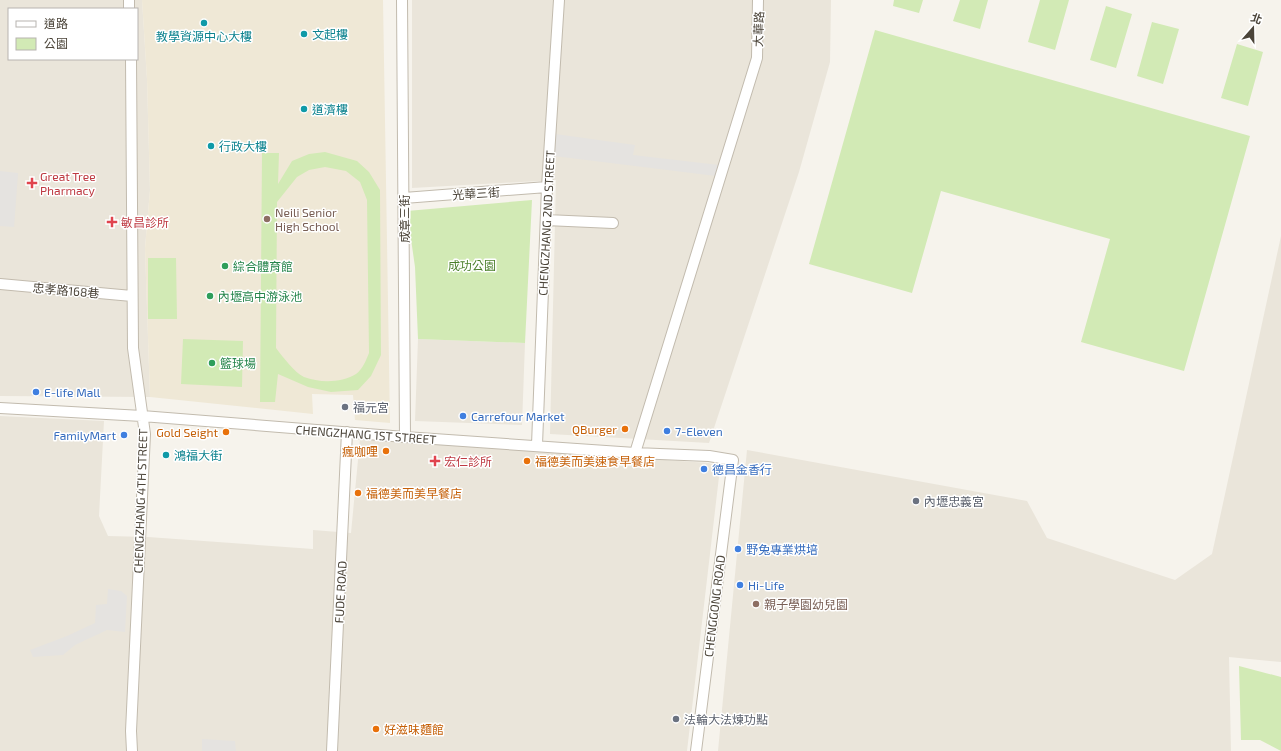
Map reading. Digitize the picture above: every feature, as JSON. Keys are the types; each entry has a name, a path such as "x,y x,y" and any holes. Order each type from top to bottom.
{"street":[{"name":"成章三街","path":"402,0 405,437"},
{"name":"CHENGZHANG 2ND STREET","path":"537,445 547,188 559,0"},
{"name":"大華路","path":"635,453 757,58 758,0"},
{"name":"CHENGZHANG 4TH STREET","path":"131,60 133,348 145,434 131,731 132,751"},
{"name":"光華三街","path":"404,198 547,188"},
{"path":"546,220 612,223"},
{"name":"忠孝路168巷","path":"0,284 132,296"},
{"name":"CHENGZHANG 1ST STREET","path":"0,408 142,416 405,437 635,453 709,456 733,460"},
{"name":"FUDE ROAD","path":"332,751 347,432"},
{"name":"CHENGGONG ROAD","path":"696,751 733,460"}],"shaded area":[{"path":"0,0 142,0 147,79 150,190 145,248 150,397 0,396"},
{"name":"Neili Senior High School","path":"142,0 383,0 390,423 355,420 353,395 312,394 313,414 150,397 145,248 150,190 147,79"},
{"path":"412,0 831,0 830,62 799,172 709,443 550,434 556,180 412,188"},
{"path":"555,134 635,145 633,155 719,165 716,176 554,156"},
{"path":"0,171 18,173 14,227 0,226"},
{"path":"1281,236 1281,662 1229,657 1231,751 718,751 747,450 1027,501 1047,538 1175,580 1212,554"},
{"path":"418,339 525,343 522,425 415,421"},
{"path":"0,416 104,421 99,516 108,536 148,537 313,549 313,530 351,533 360,439 709,463 720,468 687,751 0,751"},
{"path":"108,589 121,591 127,596 125,632 107,630 75,645 63,655 33,657 30,650 67,636 95,623 96,605 107,604"},
{"path":"202,739 235,741 236,751 202,751"}],"green space":[{"path":"894,0 923,0 919,13 893,6"},
{"path":"960,0 988,0 980,29 953,21"},
{"path":"1040,0 1069,0 1055,50 1028,42"},
{"path":"1106,6 1132,14 1116,68 1090,60"},
{"path":"1152,22 1179,29 1163,84 1137,76"},
{"path":"875,30 1250,136 1184,371 1081,342 1110,239 941,191 912,293 809,264"},
{"path":"1237,44 1263,52 1248,106 1221,98"},
{"path":"325,152 357,161 369,172 380,190 381,355 371,376 358,390 331,392 308,387 278,374 275,402 260,402 262,153 279,153 278,184 292,161 309,154","holes":["325,167 346,171 360,182 367,200 369,353 362,367 356,374 344,379 324,381 310,379 300,375 276,348 277,202 297,177 309,170"]},
{"name":"成功公園","path":"532,200 525,343 418,339 415,267 407,211"},
{"path":"148,258 176,258 177,319 148,319"},
{"name":"籃球場","path":"183,339 243,341 242,387 181,384"},
{"path":"1239,666 1281,677 1281,751 1260,740 1241,740"}],"place":[{"name":"教學資源中心大樓","path":"204,23"},
{"name":"文起樓","path":"304,34"},
{"name":"道濟樓","path":"304,109"},
{"name":"行政大樓","path":"211,146"},
{"name":"Great Tree Pharmacy","path":"32,183"},
{"name":"Neili Senior High School","path":"267,219"},
{"name":"敏昌診所","path":"112,222"},
{"name":"綜合體育館","path":"225,266"},
{"name":"內壢高中游泳池","path":"210,296"},
{"name":"籃球場","path":"212,363"},
{"name":"E-life Mall","path":"36,392"},
{"name":"福元宮","path":"345,407"},
{"name":"Carrefour Market","path":"463,416"},
{"name":"QBurger","path":"625,429"},
{"name":"7-Eleven","path":"667,431"},
{"name":"Gold Seight","path":"226,432"},
{"name":"FamilyMart","path":"124,435"},
{"name":"瘋咖哩","path":"386,451"},
{"name":"鴻福大街","path":"166,455"},
{"name":"宏仁診所","path":"435,461"},
{"name":"福德美而美速食早餐店","path":"527,461"},
{"name":"德昌金香行","path":"704,469"},
{"name":"福德美而美早餐店","path":"358,493"},
{"name":"內壢忠義宮","path":"916,501"},
{"name":"野兔專業烘培","path":"738,549"},
{"name":"Hi-Life","path":"740,585"},
{"name":"親子學園幼兒園","path":"756,604"},
{"name":"法輪大法煉功點","path":"676,719"},
{"name":"好滋味麵館","path":"376,729"}]}
